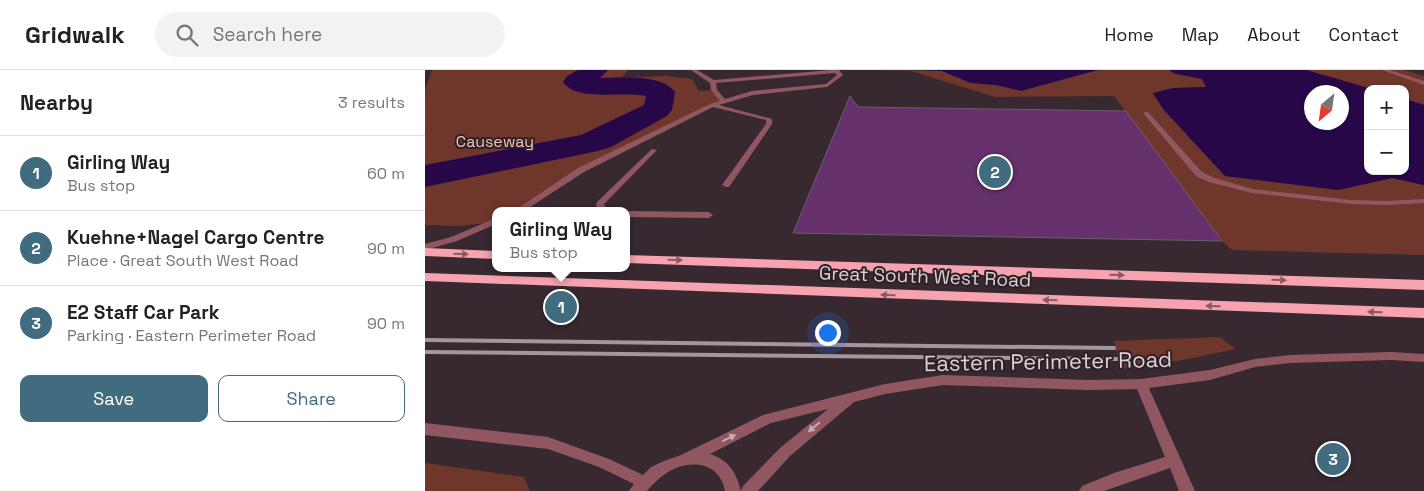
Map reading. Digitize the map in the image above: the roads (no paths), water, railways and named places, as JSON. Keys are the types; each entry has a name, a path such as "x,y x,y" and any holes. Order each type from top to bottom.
{"highway":[{"path":"425,252 492,255"},
{"name":"Great South West Road","path":"630,259 1424,284"},
{"name":"Great South West Road","path":"425,277 1424,313"}],"street":[{"path":"524,207 581,170 712,105 752,93 827,85 840,75 836,71 713,82 693,70"},
{"path":"1384,70 1424,83"},
{"path":"713,82 714,90 723,101"},
{"path":"712,105 769,119 769,124 727,185"},
{"path":"1146,113 1199,174 1212,180 1252,190 1351,202 1424,201"},
{"path":"601,207 600,204 654,150 630,145"},
{"path":"630,214 709,215"},
{"path":"425,247 454,239 492,223"},
{"name":"Eastern Perimeter Road","path":"640,487 669,465 685,460 768,418 885,388 943,380 1089,385 1141,384 1210,375 1255,363 1290,358 1391,356 1424,358"},
{"path":"1141,384 1187,491"},
{"path":"748,491 785,452 851,396"},
{"path":"425,429 548,443 604,463 640,487"},
{"path":"685,460 700,458 714,461 724,468 731,478 733,491"},
{"path":"1087,491 1114,480 1174,461"}],"waterway":[{"path":"425,176 586,144 599,140 657,110 661,92 658,90 631,85 587,86 576,82 596,70"}],"railway":[{"path":"425,340 1114,348"},
{"path":"425,352 1118,359"}],"place":[{"name":"Kuehne+Nagel Cargo Centre","path":"995,172"},
{"name":"Girling Way","path":"561,307"},
{"name":"E2 Staff Car Park","path":"1333,459"}],"park label":[{"name":"Causeway","path":"495,141"}]}
